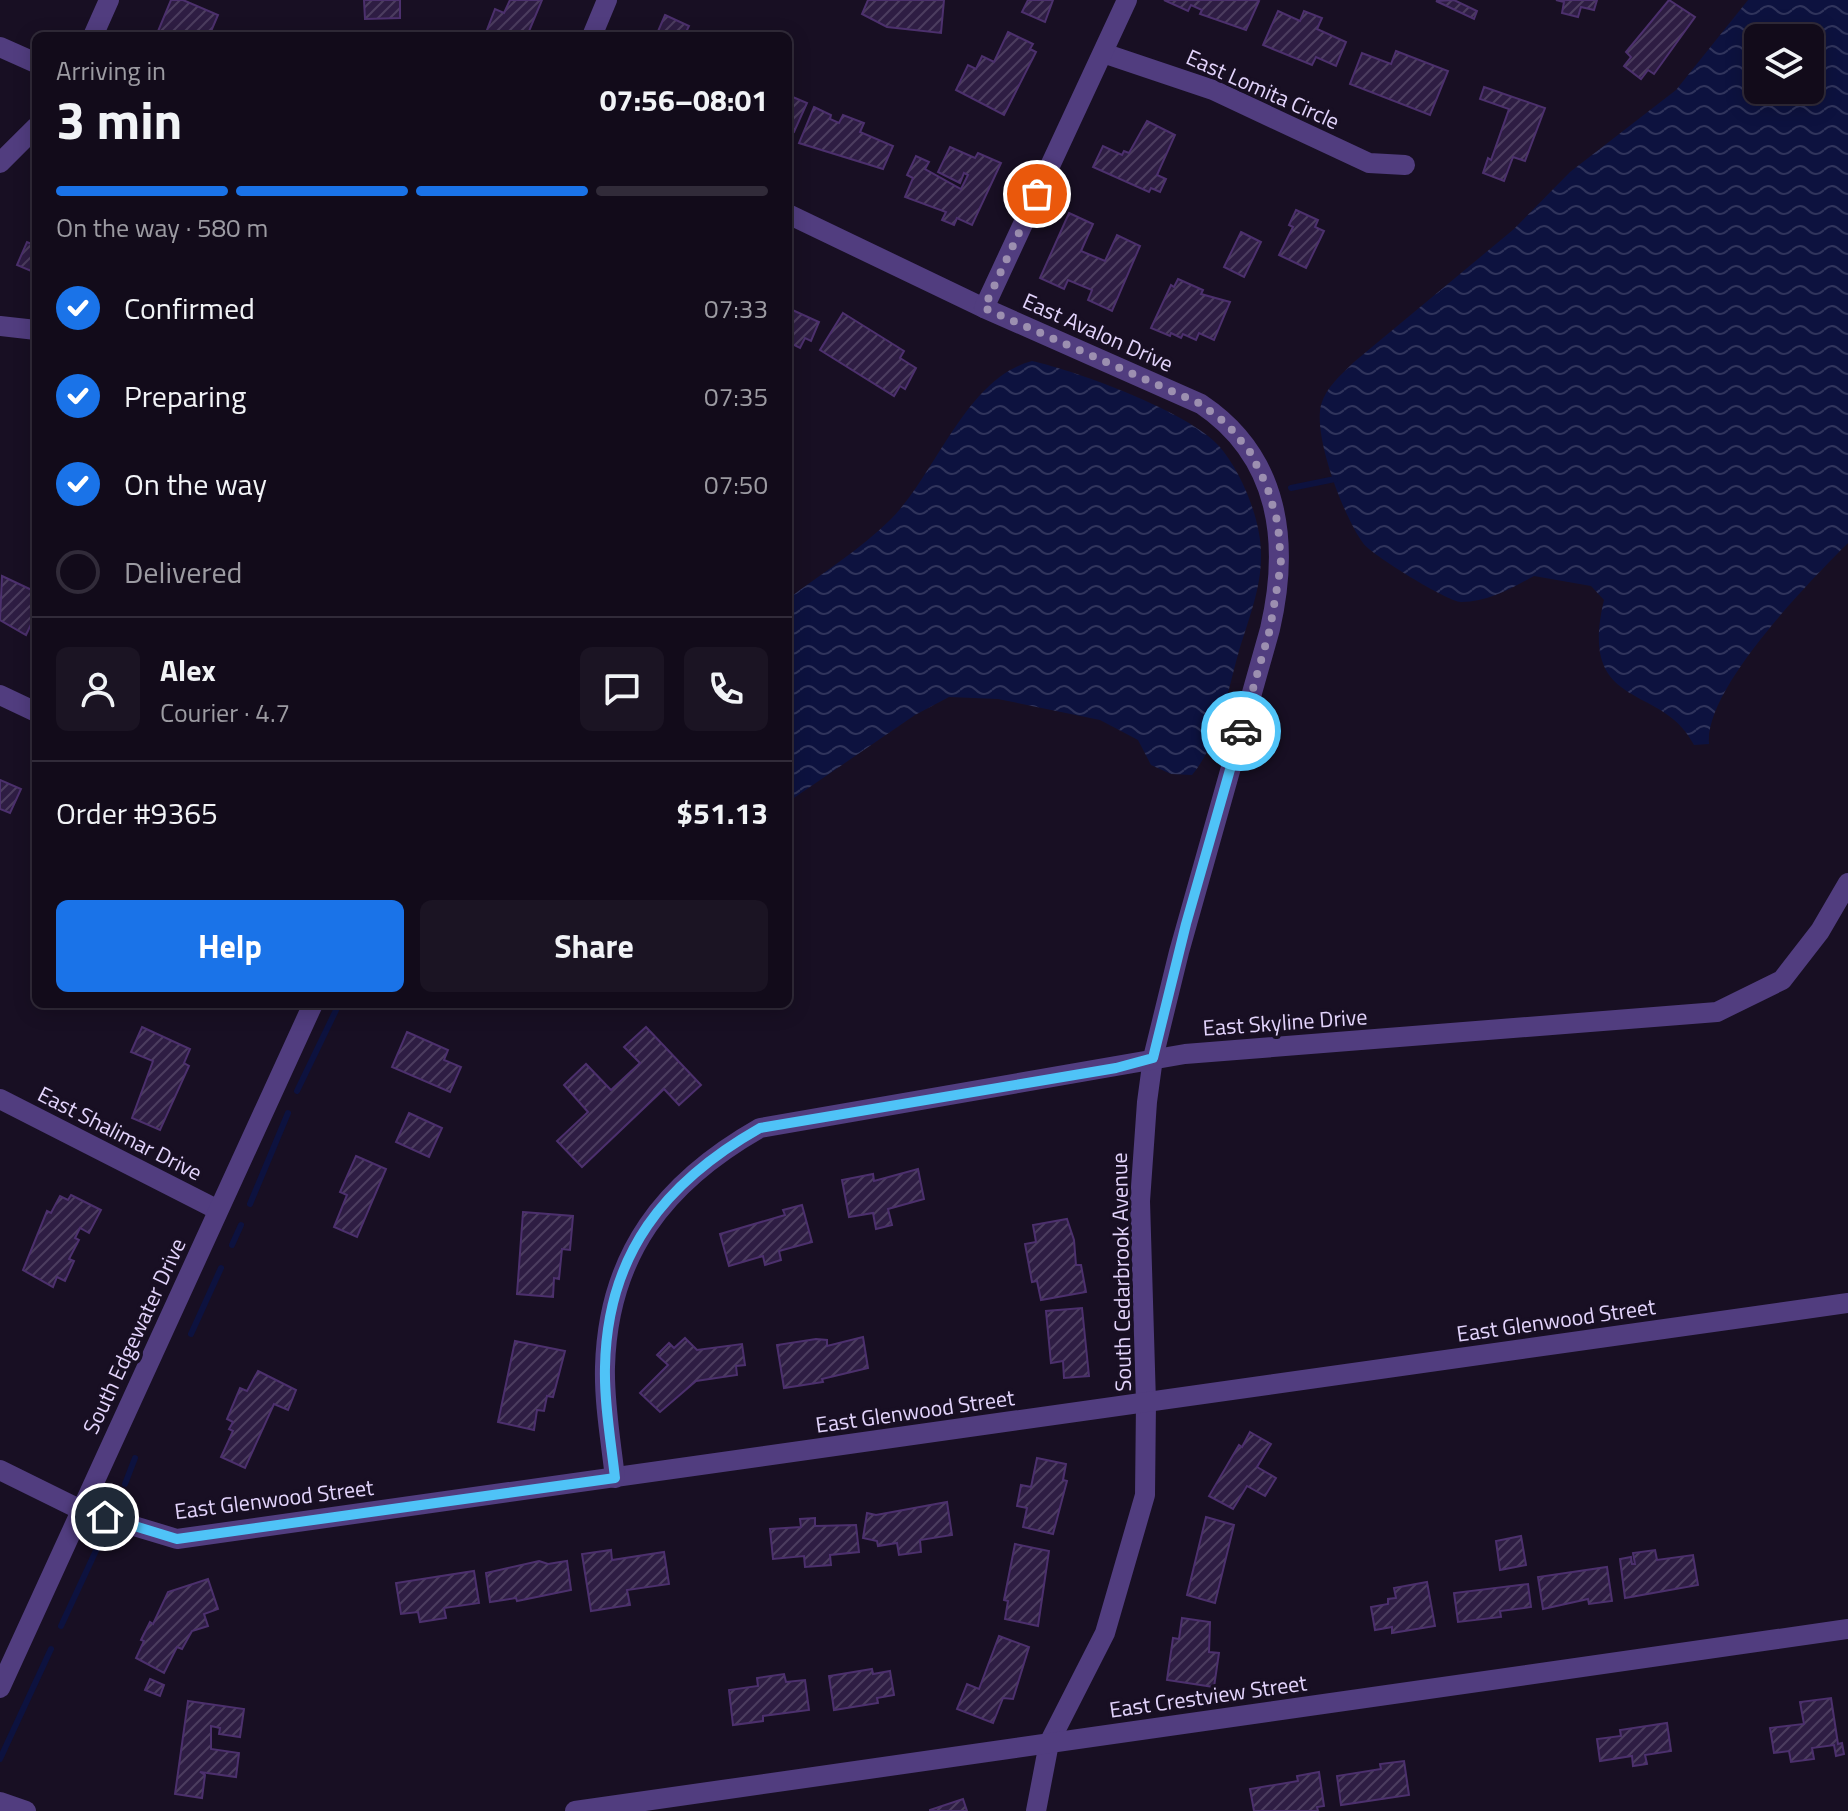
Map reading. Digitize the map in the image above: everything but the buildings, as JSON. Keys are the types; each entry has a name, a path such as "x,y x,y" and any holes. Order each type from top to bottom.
{"street":[{"path":"95,32 109,0"},
{"path":"594,32 607,0"},
{"path":"984,308 1127,0"},
{"path":"0,47 32,61"},
{"name":"East Lomita Circle","path":"1103,53 1213,90 1369,163 1405,165"},
{"path":"0,163 32,131"},
{"name":"East Avalon Drive","path":"792,216 984,308 1186,396 1228,425 1250,452 1267,486 1279,534 1280,585"},
{"path":"0,326 32,330"},
{"name":"South Cedarbrook Avenue","path":"1036,1811 1049,1743 1105,1633 1145,1495 1146,1402 1140,1201 1153,1058 1186,924 1280,585"},
{"path":"0,695 32,710"},
{"name":"East Skyline Drive","path":"615,1478 605,1368 619,1276 640,1237 686,1178 718,1152 760,1128 1116,1068 1153,1058 1717,1012 1782,980 1820,931 1848,883"},
{"name":"South Edgewater Drive","path":"0,1688 311,1008"},
{"name":"East Shalimar Drive","path":"0,1099 218,1210"},
{"name":"East Glenwood Street","path":"0,1470 81,1510 177,1539 1848,1303"},
{"name":"East Crestview Street","path":"575,1811 1848,1629"},
{"path":"0,1802 26,1811"}],"water":[{"path":"1748,0 1848,0 1848,543 1786,609 1740,667 1712,721 1709,744 1694,745 1680,725 1612,679 1602,661 1599,636 1604,600 1591,586 1534,576 1490,597 1461,602 1453,600 1394,567 1363,543 1339,496 1326,456 1321,405 1334,382 1514,229 1570,172 1676,90"},
{"path":"1032,361 1103,383 1159,407 1204,433 1219,446 1243,483 1258,529 1261,557 1259,581 1222,716 1202,762 1192,775 1171,774 1151,765 1138,740 1100,720 998,699 949,697 915,715 792,799 792,596 854,551 891,519 923,478 970,407 988,387 1009,371"}],"waterway":[{"path":"1291,488 1335,479"},
{"path":"297,1091 337,1008"},
{"path":"250,1204 288,1113"},
{"path":"232,1245 241,1225"},
{"path":"191,1334 221,1268"},
{"path":"125,1484 135,1458"},
{"path":"61,1626 100,1542"},
{"path":"0,1759 51,1649"}],"way so far":[{"path":"1037,194 984,308 1201,404 1240,438 1267,486 1278,524 1280,585 1241,731"}],"route":[{"path":"105,1517 177,1539 615,1478 605,1368 610,1317 619,1276 640,1237 671,1193 718,1152 760,1128 1116,1068 1153,1058 1186,924 1241,731"}]}
